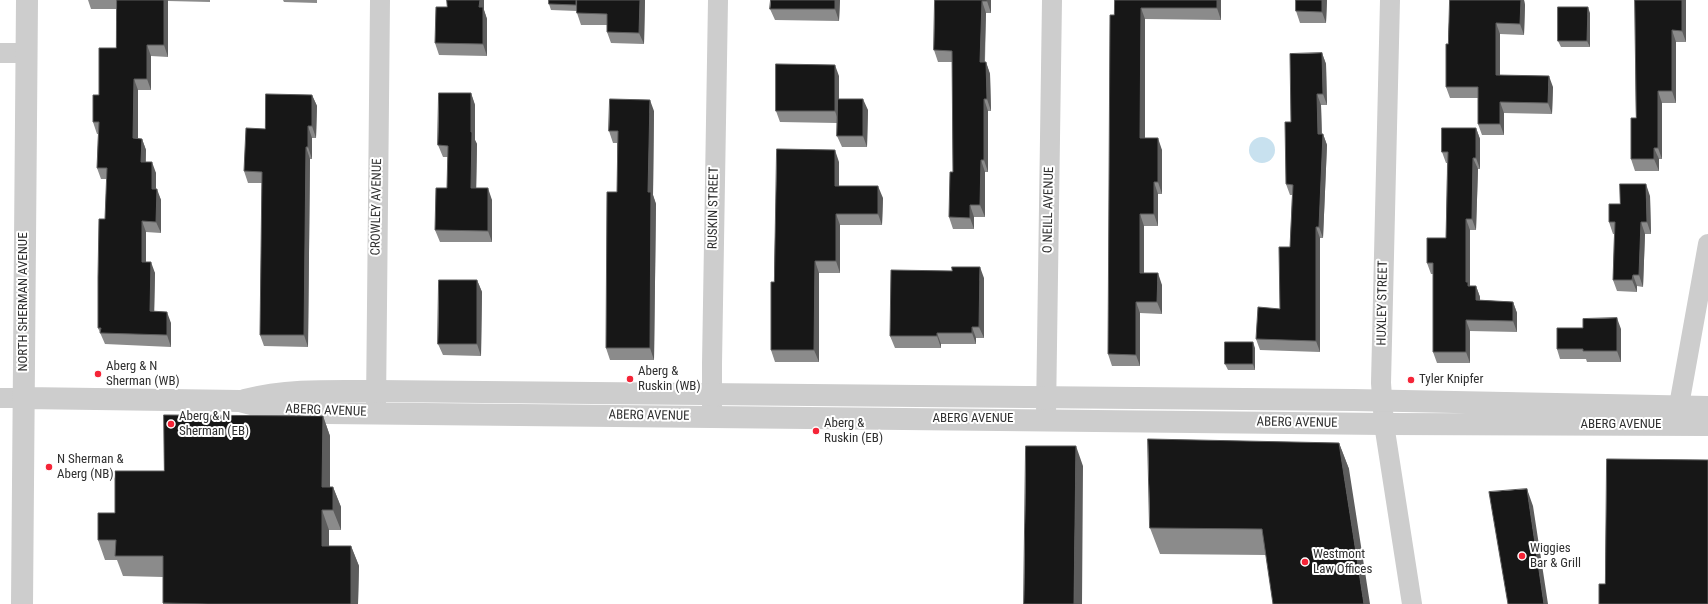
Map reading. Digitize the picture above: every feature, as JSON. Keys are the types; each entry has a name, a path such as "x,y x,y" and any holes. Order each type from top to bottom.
{"street":[{"name":"NORTH SHERMAN AVENUE","path":"22,604 26,0"},
{"name":"CROWLEY AVENUE","path":"376,413 380,0"},
{"name":"RUSKIN STREET","path":"712,417 718,0"},
{"name":"O NEILL AVENUE","path":"1046,420 1052,0"},
{"name":"HUXLEY STREET","path":"1390,0 1381,373 1382,401 1402,546 1412,604"},
{"path":"0,53 26,53"},
{"path":"1677,416 1708,244"},
{"name":"ABERG AVENUE","path":"240,401 269,394 304,391 1382,401 1677,416 1708,424"},
{"path":"0,398 24,398"},
{"name":"ABERG AVENUE","path":"24,398 240,401 271,409 305,412 1384,424 1677,416 1708,408"}],"water":[{"path":"1262,137 1271,141 1275,150 1271,159 1262,163 1253,159 1249,150 1253,141"}],"building":[{"path":"117,0 164,0 164,45 147,45 147,79 134,79 133,138 142,139 141,162 152,162 152,189 157,189 156,222 142,221 142,262 151,262 150,311 167,312 167,335 100,333 101,328 98,328 99,219 105,219 107,168 97,168 99,122 93,122 93,95 99,95 99,48 116,48"},
{"path":"447,0 480,0 479,7 483,7 483,44 435,43 436,7 447,7"},
{"path":"549,0 576,0 576,5 549,4"},
{"path":"577,0 640,0 639,33 607,32 607,14 577,13"},
{"path":"771,0 835,0 835,9 770,9"},
{"path":"935,0 987,0 982,1 980,62 986,62 987,99 984,99 984,160 981,160 980,205 970,205 970,218 949,217 950,172 953,172 952,51 934,50"},
{"path":"1115,0 1217,0 1217,8 1141,8 1140,138 1158,138 1158,182 1154,182 1154,214 1140,214 1140,273 1158,273 1157,302 1136,302 1136,355 1108,354 1110,15 1114,15"},
{"path":"1296,0 1322,0 1322,12 1296,11"},
{"path":"1450,0 1521,0 1520,24 1496,23 1496,75 1549,76 1548,103 1500,102 1500,124 1478,124 1478,87 1446,87 1446,44 1448,44"},
{"path":"1635,0 1682,0 1682,31 1672,30 1672,91 1658,91 1658,148 1654,148 1654,159 1631,159 1631,118 1636,118"},
{"path":"1558,7 1588,7 1587,41 1558,41"},
{"path":"1322,53 1323,94 1317,94 1318,134 1323,134 1319,227 1316,227 1316,341 1256,339 1258,307 1280,309 1279,247 1290,247 1293,185 1286,184 1285,122 1291,122 1290,54"},
{"path":"776,64 835,65 835,111 776,111"},
{"path":"439,93 471,93 471,188 488,188 488,231 435,230 436,188 447,188 448,146 438,145"},
{"path":"266,94 312,95 312,126 308,126 308,147 306,147 304,335 260,335 262,172 244,171 246,128 265,129"},
{"path":"610,99 650,100 648,192 651,192 650,348 606,348 607,192 617,192 618,131 609,131"},
{"path":"838,99 863,99 863,136 837,136"},
{"path":"1442,128 1476,128 1476,158 1473,158 1472,219 1466,219 1466,282 1468,282 1468,286 1476,286 1476,300 1513,302 1513,321 1466,320 1466,352 1433,352 1433,263 1427,263 1427,238 1446,238 1448,152 1442,152"},
{"path":"777,149 835,150 835,186 878,186 878,214 836,214 836,261 815,261 814,350 771,350 771,282 774,282"},
{"path":"1620,184 1646,184 1647,222 1641,222 1639,275 1633,275 1632,280 1613,280 1615,222 1609,222 1609,204 1620,204"},
{"path":"952,267 980,267 979,327 972,327 972,333 937,333 937,336 890,336 891,270 952,271"},
{"path":"439,280 477,280 477,344 438,344"},
{"path":"1617,318 1617,351 1557,349 1557,328 1583,328 1583,319"},
{"path":"1225,342 1253,342 1253,364 1225,364"},
{"path":"164,415 323,416 322,487 333,487 333,510 322,510 322,546 351,546 351,604 163,603 163,556 115,556 116,540 98,540 98,513 115,513 115,471 164,471"},
{"path":"1148,439 1339,443 1364,604 1273,604 1262,529 1150,528"},
{"path":"1026,446 1076,446 1074,604 1024,604"},
{"path":"1607,459 1708,460 1708,604 1599,604 1599,584 1605,584"},
{"name":"Wiggies Bar & Grill","path":"1527,489 1544,604 1508,604 1489,492"}],"place":[{"name":"Aberg & N Sherman (WB)","path":"98,374"},
{"name":"Aberg & Ruskin (WB)","path":"630,379"},
{"name":"Tyler Knipfer","path":"1411,380"},
{"name":"Aberg & N Sherman (EB)","path":"171,424"},
{"name":"Aberg & Ruskin (EB)","path":"816,431"},
{"name":"N Sherman & Aberg (NB)","path":"49,467"},
{"name":"Wiggies Bar & Grill","path":"1522,556"},
{"name":"Westmont Law Offices","path":"1305,562"}]}
